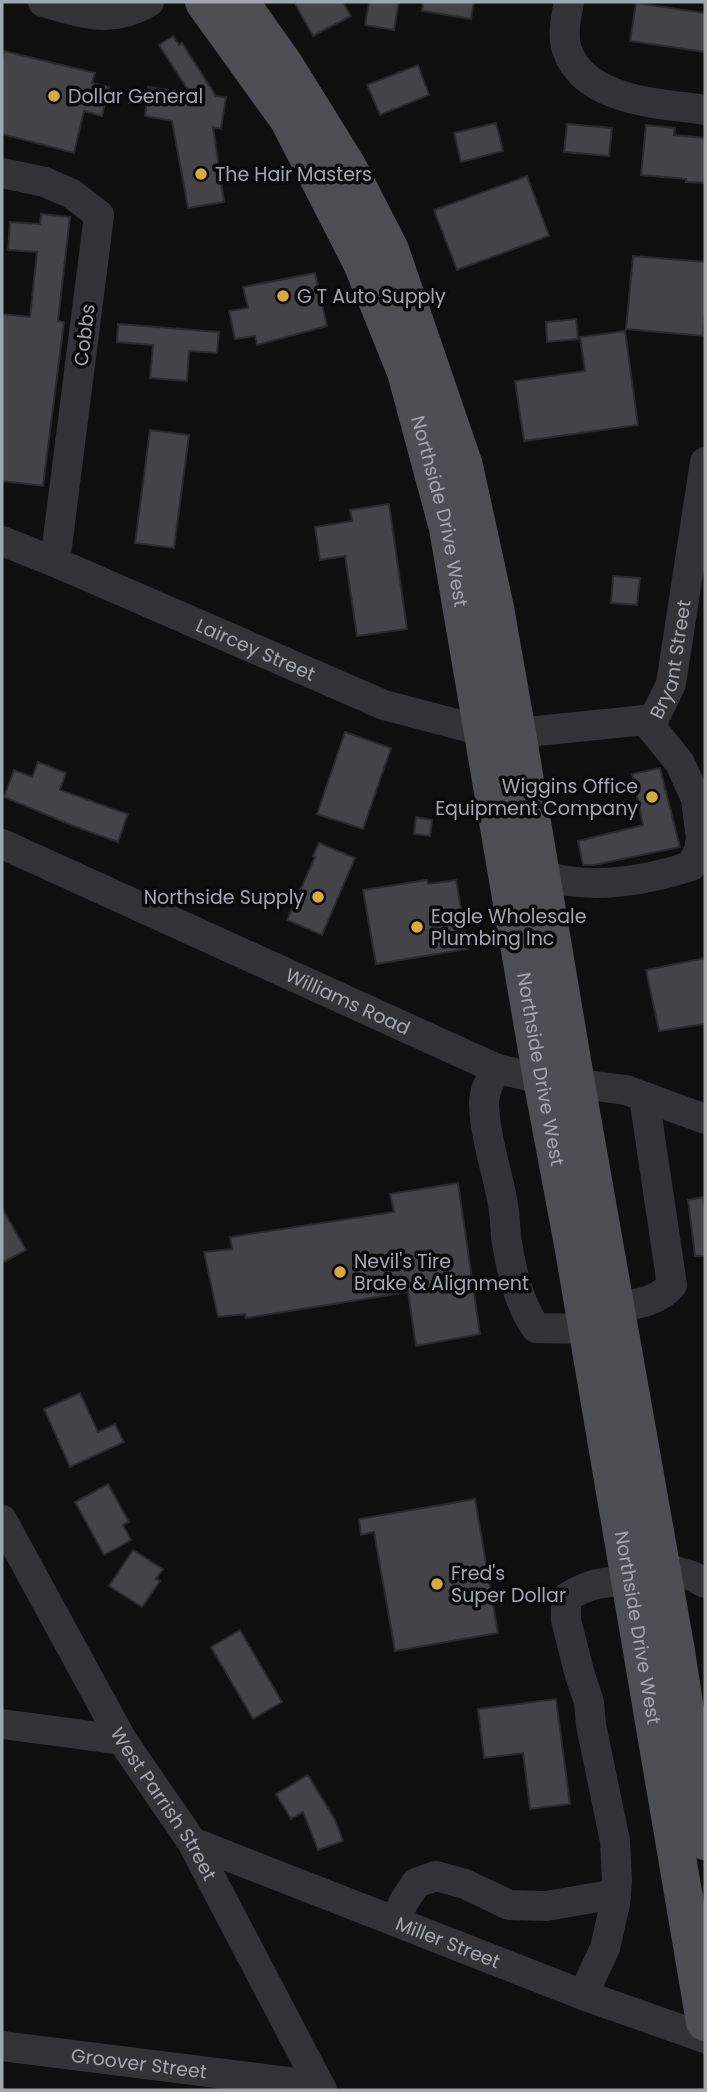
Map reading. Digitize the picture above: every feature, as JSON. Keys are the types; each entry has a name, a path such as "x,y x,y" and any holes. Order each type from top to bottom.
{"main road":[{"name":"Northside Drive West","path":"204,2 289,120 362,263 406,372 500,732 541,875 559,1081"},
{"name":"Northside Drive West","path":"240,2 285,66 347,166 390,250 464,466 495,608 500,732 645,1574 705,2022"},
{"name":"Northside Drive West","path":"645,1574 705,1841"}],"street":[{"path":"43,2 89,14 112,16 149,2"},
{"path":"569,2 565,26 567,50 582,76 609,92 640,100 705,110"},
{"name":"Cobbs","path":"2,173 45,182 72,194 99,215 55,562"},
{"name":"Bryant Street","path":"500,732 654,718 671,684 705,462"},
{"name":"Laircey Street","path":"2,541 384,705 500,732"},
{"path":"541,875 567,881 617,883 670,873 691,866 699,850 701,838 696,799 680,763 645,720"},
{"name":"Williams Road","path":"2,844 497,1069 626,1090 705,1119"},
{"path":"497,1069 488,1082 484,1101 489,1136 514,1277 527,1314 537,1328 601,1319 650,1302 664,1294 672,1285 644,1097"},
{"name":"West Parrish Street","path":"2,1520 121,1740 192,1842 321,2088"},
{"path":"583,1995 605,1948 617,1881 615,1841 591,1725 590,1702 566,1620 566,1598 583,1587 596,1583 645,1574 692,1576 705,1583"},
{"path":"2,1724 121,1740"},
{"name":"Miller Street","path":"192,1842 583,1995 705,2038"},
{"path":"396,1922 403,1903 416,1883 436,1876 465,1884 509,1905 546,1906 616,1894"},
{"name":"Groover Street","path":"2,2046 321,2088"}],"building":[{"path":"294,2 343,2 351,16 313,36"},
{"path":"369,2 399,2 394,30 365,25"},
{"path":"423,2 474,2 471,19 422,11"},
{"path":"636,3 705,13 705,52 630,41"},
{"path":"173,36 179,45 182,43 216,96 226,97 221,129 213,127 224,202 188,208 172,121 145,116 148,87 190,93 159,45"},
{"name":"Dollar General","path":"4,51 95,73 92,83 109,87 102,116 84,111 74,153 2,134"},
{"path":"418,65 429,95 380,115 367,85"},
{"path":"496,123 503,151 461,162 454,133"},
{"path":"567,124 612,128 609,156 564,152"},
{"path":"646,125 675,128 674,135 705,138 705,183 641,175"},
{"path":"527,176 549,236 457,270 434,210"},
{"path":"41,214 70,217 58,321 64,322 43,486 2,481 2,314 30,317 37,252 8,250 10,222 40,224"},
{"path":"633,256 705,262 703,336 626,329"},
{"name":"G T Auto Supply","path":"315,273 327,326 257,345 255,336 235,339 229,311 248,308 243,287"},
{"path":"576,319 578,339 547,342 546,322"},
{"path":"118,324 219,332 217,353 189,351 187,381 150,378 153,345 117,342"},
{"path":"625,331 638,425 524,441 515,381 585,371 580,337"},
{"path":"150,430 189,435 174,548 135,543"},
{"path":"389,504 407,629 357,636 345,556 320,560 315,527 352,521 350,510"},
{"path":"613,576 640,578 637,605 611,603"},
{"path":"345,732 391,748 363,829 317,814"},
{"path":"38,762 66,773 60,790 128,814 118,842 4,797 14,770 32,777"},
{"name":"Wiggins Office Equipment Company","path":"660,768 680,847 583,865 578,841 643,825 632,774"},
{"path":"416,817 432,820 430,836 414,834"},
{"name":"Northside Supply","path":"319,843 355,858 322,935 287,920"},
{"name":"Eagle Wholesale Plumbing Inc","path":"427,880 428,884 456,880 468,949 376,964 363,890"},
{"path":"705,958 705,1024 659,1031 646,970"},
{"name":"Nevil's Tire Brake & Alignment","path":"458,1183 480,1334 416,1346 408,1292 246,1318 245,1314 218,1317 204,1252 232,1249 230,1237 394,1212 390,1194"},
{"path":"703,1197 705,1256 695,1256 688,1200"},
{"path":"2,1208 26,1250 2,1263"},
{"path":"80,1393 98,1432 115,1424 124,1442 70,1467 44,1409"},
{"path":"108,1484 129,1522 123,1525 131,1540 104,1555 75,1502"},
{"name":"Fred's Super Dollar","path":"475,1499 498,1633 395,1651 374,1532 361,1535 359,1519"},
{"path":"133,1550 163,1569 156,1579 160,1581 142,1607 109,1586"},
{"path":"240,1630 282,1702 253,1719 211,1647"},
{"path":"556,1699 570,1804 530,1809 523,1753 484,1758 478,1709"},
{"path":"308,1775 335,1820 343,1841 318,1850 303,1812 291,1819 276,1794"}],"place":[{"name":"Dollar General","path":"54,96"},
{"name":"The Hair Masters","path":"201,174"},
{"name":"G T Auto Supply","path":"283,296"},
{"name":"Wiggins Office Equipment Company","path":"652,797"},
{"name":"Northside Supply","path":"318,897"},
{"name":"Eagle Wholesale Plumbing Inc","path":"417,927"},
{"name":"Nevil's Tire Brake & Alignment","path":"340,1272"},
{"name":"Fred's Super Dollar","path":"437,1584"}]}
